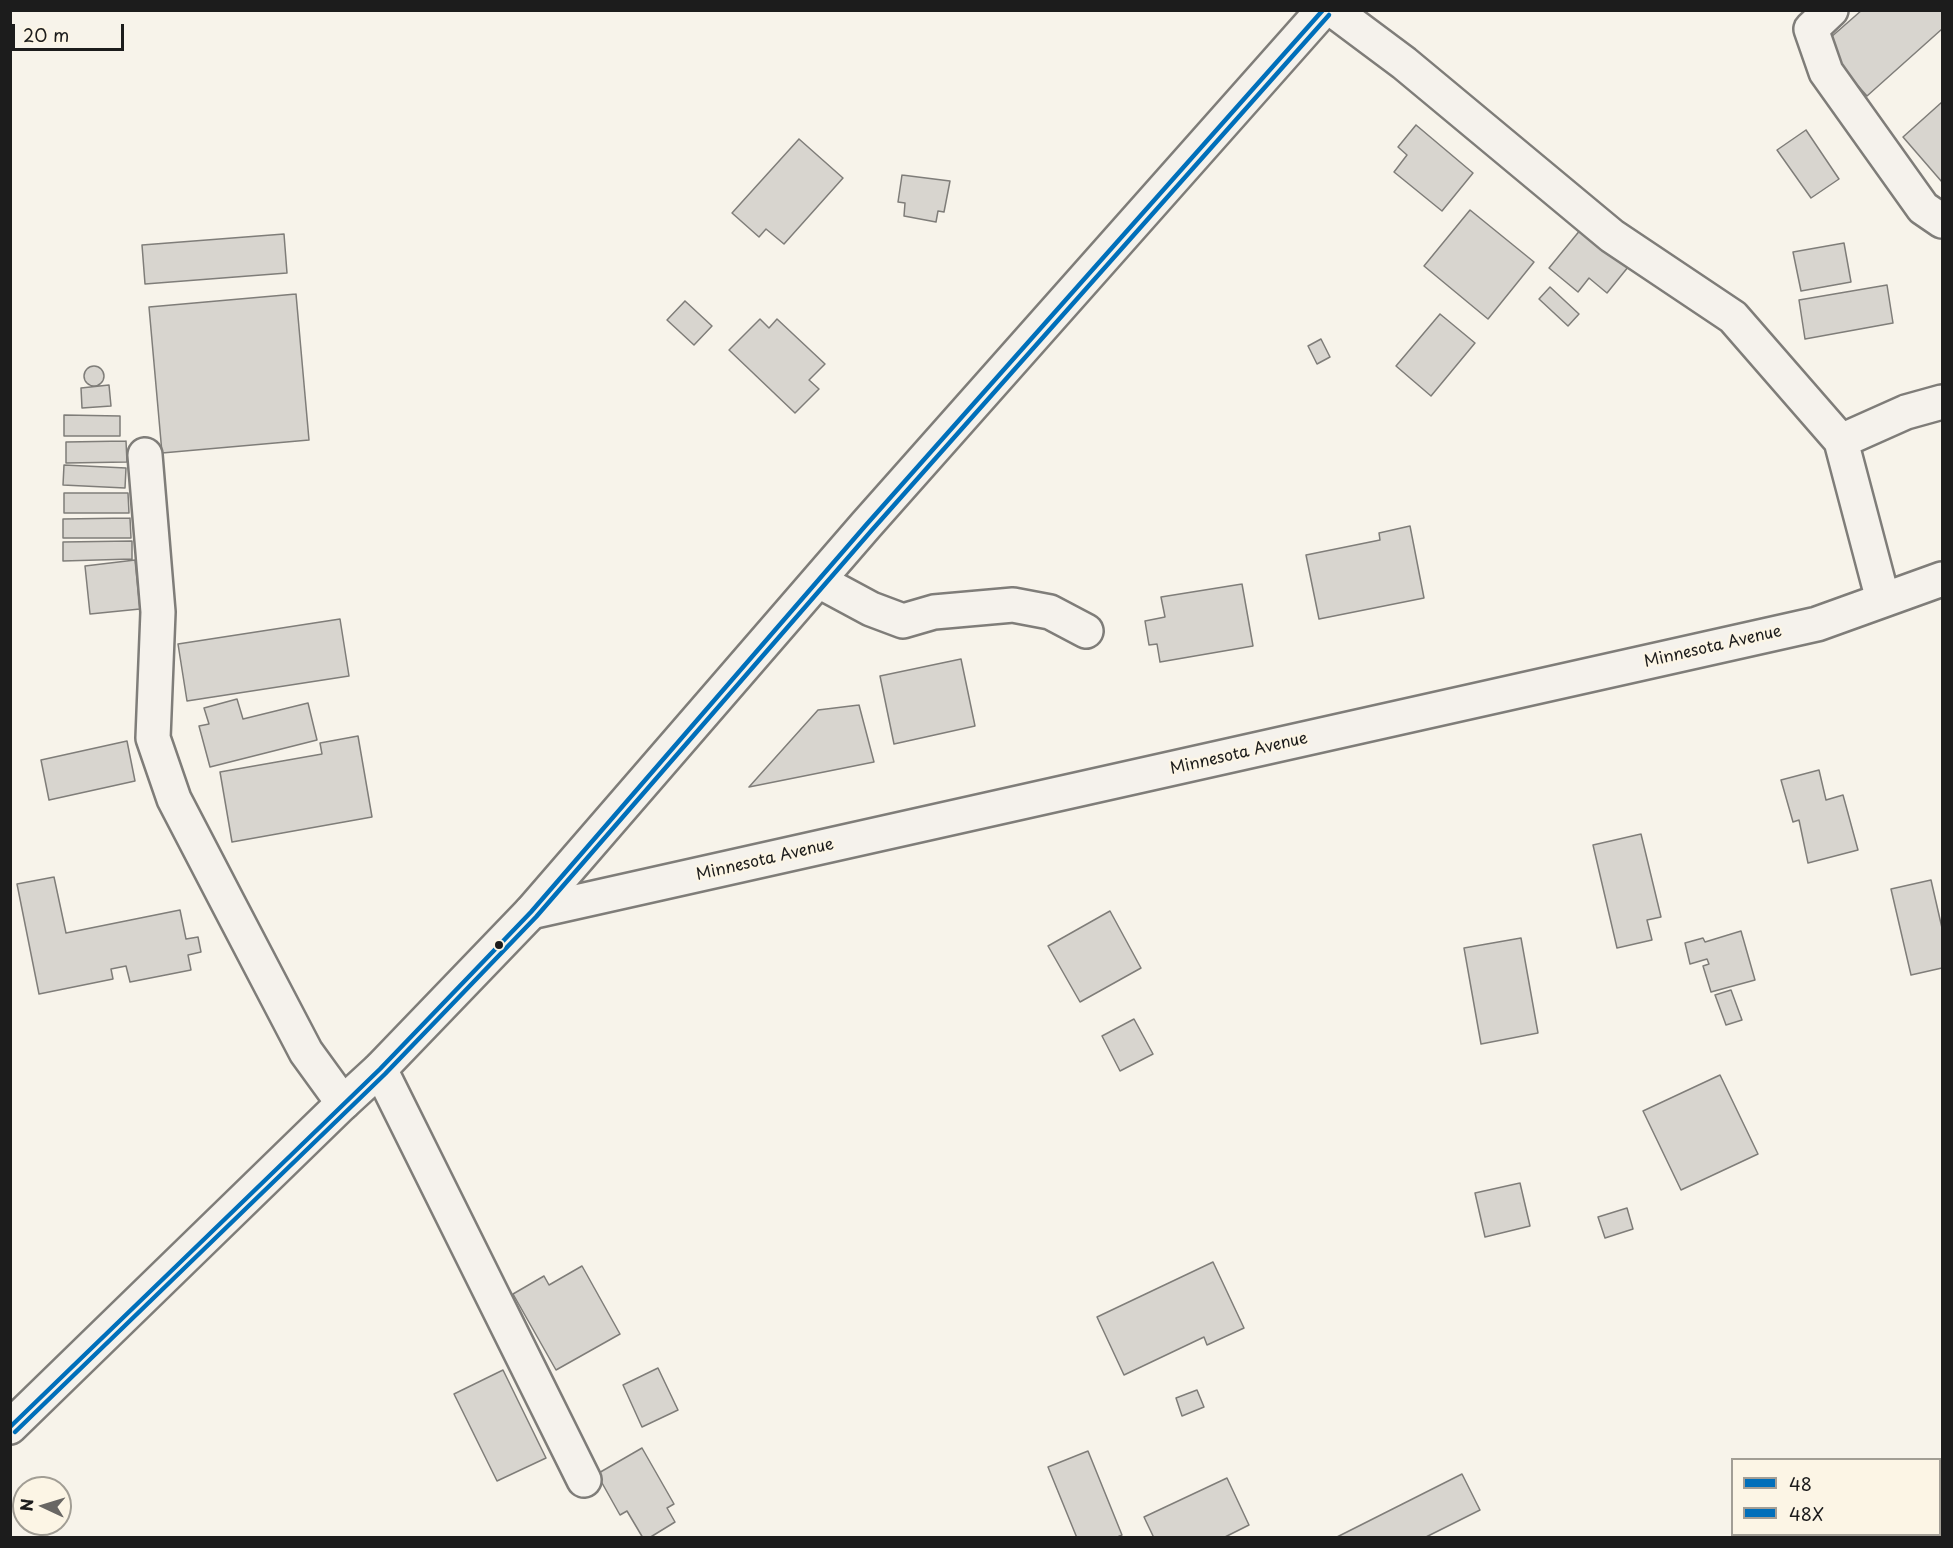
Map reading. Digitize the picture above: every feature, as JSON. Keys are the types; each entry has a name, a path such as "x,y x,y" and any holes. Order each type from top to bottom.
{"main road":[{"path":"10,1427 380,1069 531,912 874,516 1323,10"},
{"path":"1333,10 1404,63 1611,236 1733,317 1841,441 1883,600"},
{"path":"1831,10 1811,29 1827,72 1923,208 1942,221"},
{"path":"1841,441 1906,412 1942,402"},
{"path":"145,455 158,612 153,738 174,799 227,901 306,1052 343,1103"},
{"name":"Minnesota Avenue","path":"531,912 1805,627 1942,579"},
{"path":"819,581 871,609 903,621 934,612 1012,605 1050,612 1086,631"},
{"path":"380,1069 584,1480"}],"building":[{"path":"1862,10 1942,10 1942,29 1867,96 1822,45"},
{"path":"1942,102 1942,182 1903,137"},
{"path":"1416,125 1473,173 1442,211 1394,172 1407,155 1398,147"},
{"path":"1806,130 1839,179 1811,198 1777,150"},
{"path":"799,139 843,178 784,244 766,229 759,237 732,213"},
{"path":"902,175 950,181 944,212 938,211 936,222 904,216 905,203 898,202"},
{"path":"1470,210 1534,262 1488,319 1424,266"},
{"path":"1586,223 1633,261 1607,293 1589,278 1578,292 1549,268"},
{"path":"284,234 287,273 145,284 142,245"},
{"path":"1844,243 1851,282 1801,291 1793,252"},
{"path":"1887,285 1893,323 1805,339 1799,300"},
{"path":"1550,287 1579,314 1568,326 1539,299"},
{"path":"296,294 309,440 162,453 149,307"},
{"path":"685,301 712,326 694,345 667,320"},
{"path":"1440,314 1475,343 1431,396 1396,366"},
{"path":"760,319 769,328 777,319 825,364 809,380 819,389 795,413 729,350"},
{"path":"1321,339 1330,357 1317,364 1308,346"},
{"path":"94,366 101,369 104,376 101,383 94,386 87,383 84,376 87,369"},
{"path":"109,385 111,406 82,408 81,388"},
{"path":"64,415 120,416 120,436 64,436"},
{"path":"126,441 127,462 66,463 66,442"},
{"path":"64,465 126,468 125,488 63,485"},
{"path":"64,493 128,493 129,513 64,513"},
{"path":"130,518 131,538 63,538 63,519"},
{"path":"1410,526 1424,598 1319,619 1306,555 1380,540 1379,533"},
{"path":"132,541 132,559 63,561 63,542"},
{"path":"135,560 140,609 90,614 85,566"},
{"path":"1242,584 1253,646 1160,662 1157,644 1149,645 1145,621 1165,617 1161,597"},
{"path":"340,619 349,676 187,701 178,644"},
{"path":"961,659 975,726 894,744 880,676"},
{"path":"237,699 243,719 308,703 317,740 210,767 199,726 209,724 204,708"},
{"path":"859,705 874,762 749,787 818,710"},
{"path":"358,736 372,817 232,842 220,772 322,754 320,743"},
{"path":"127,741 135,781 49,800 41,760"},
{"path":"1819,770 1826,800 1843,795 1858,850 1808,863 1799,820 1793,822 1781,780"},
{"path":"1641,834 1661,917 1647,920 1652,940 1617,948 1593,845"},
{"path":"54,877 66,933 180,910 186,939 198,937 201,952 188,955 191,970 130,982 126,966 111,969 113,979 39,994 17,884"},
{"path":"1931,880 1942,928 1942,968 1911,975 1891,889"},
{"path":"1110,911 1141,968 1080,1002 1048,946"},
{"path":"1741,931 1755,980 1711,992 1703,966 1709,964 1707,959 1690,964 1685,943 1703,938 1705,942"},
{"path":"1521,938 1538,1033 1481,1044 1464,948"},
{"path":"1731,990 1742,1020 1726,1025 1715,995"},
{"path":"1134,1019 1153,1054 1120,1071 1102,1036"},
{"path":"1720,1075 1758,1154 1681,1190 1643,1111"},
{"path":"1520,1183 1530,1226 1485,1237 1475,1193"},
{"path":"1627,1208 1633,1229 1605,1238 1598,1217"},
{"path":"1213,1262 1244,1328 1207,1345 1204,1337 1124,1375 1097,1317"},
{"path":"582,1266 620,1334 556,1370 513,1294 544,1276 549,1285"},
{"path":"658,1368 678,1410 642,1427 623,1385"},
{"path":"503,1370 546,1458 497,1481 454,1394"},
{"path":"1197,1390 1204,1407 1182,1416 1176,1398"},
{"path":"642,1448 674,1504 667,1508 675,1522 649,1538 643,1538 627,1511 620,1515 597,1474"},
{"path":"1088,1451 1122,1535 1115,1538 1077,1538 1048,1467"},
{"path":"1462,1474 1480,1510 1424,1538 1335,1538"},
{"path":"1227,1478 1249,1525 1223,1538 1154,1538 1144,1517"}],"transit line":[{"name":"48","path":"10,1427 380,1069 531,912 866,525 1323,10"},
{"name":"48X","path":"15,1432 385,1074 536,917 872,530 1329,15"}]}
